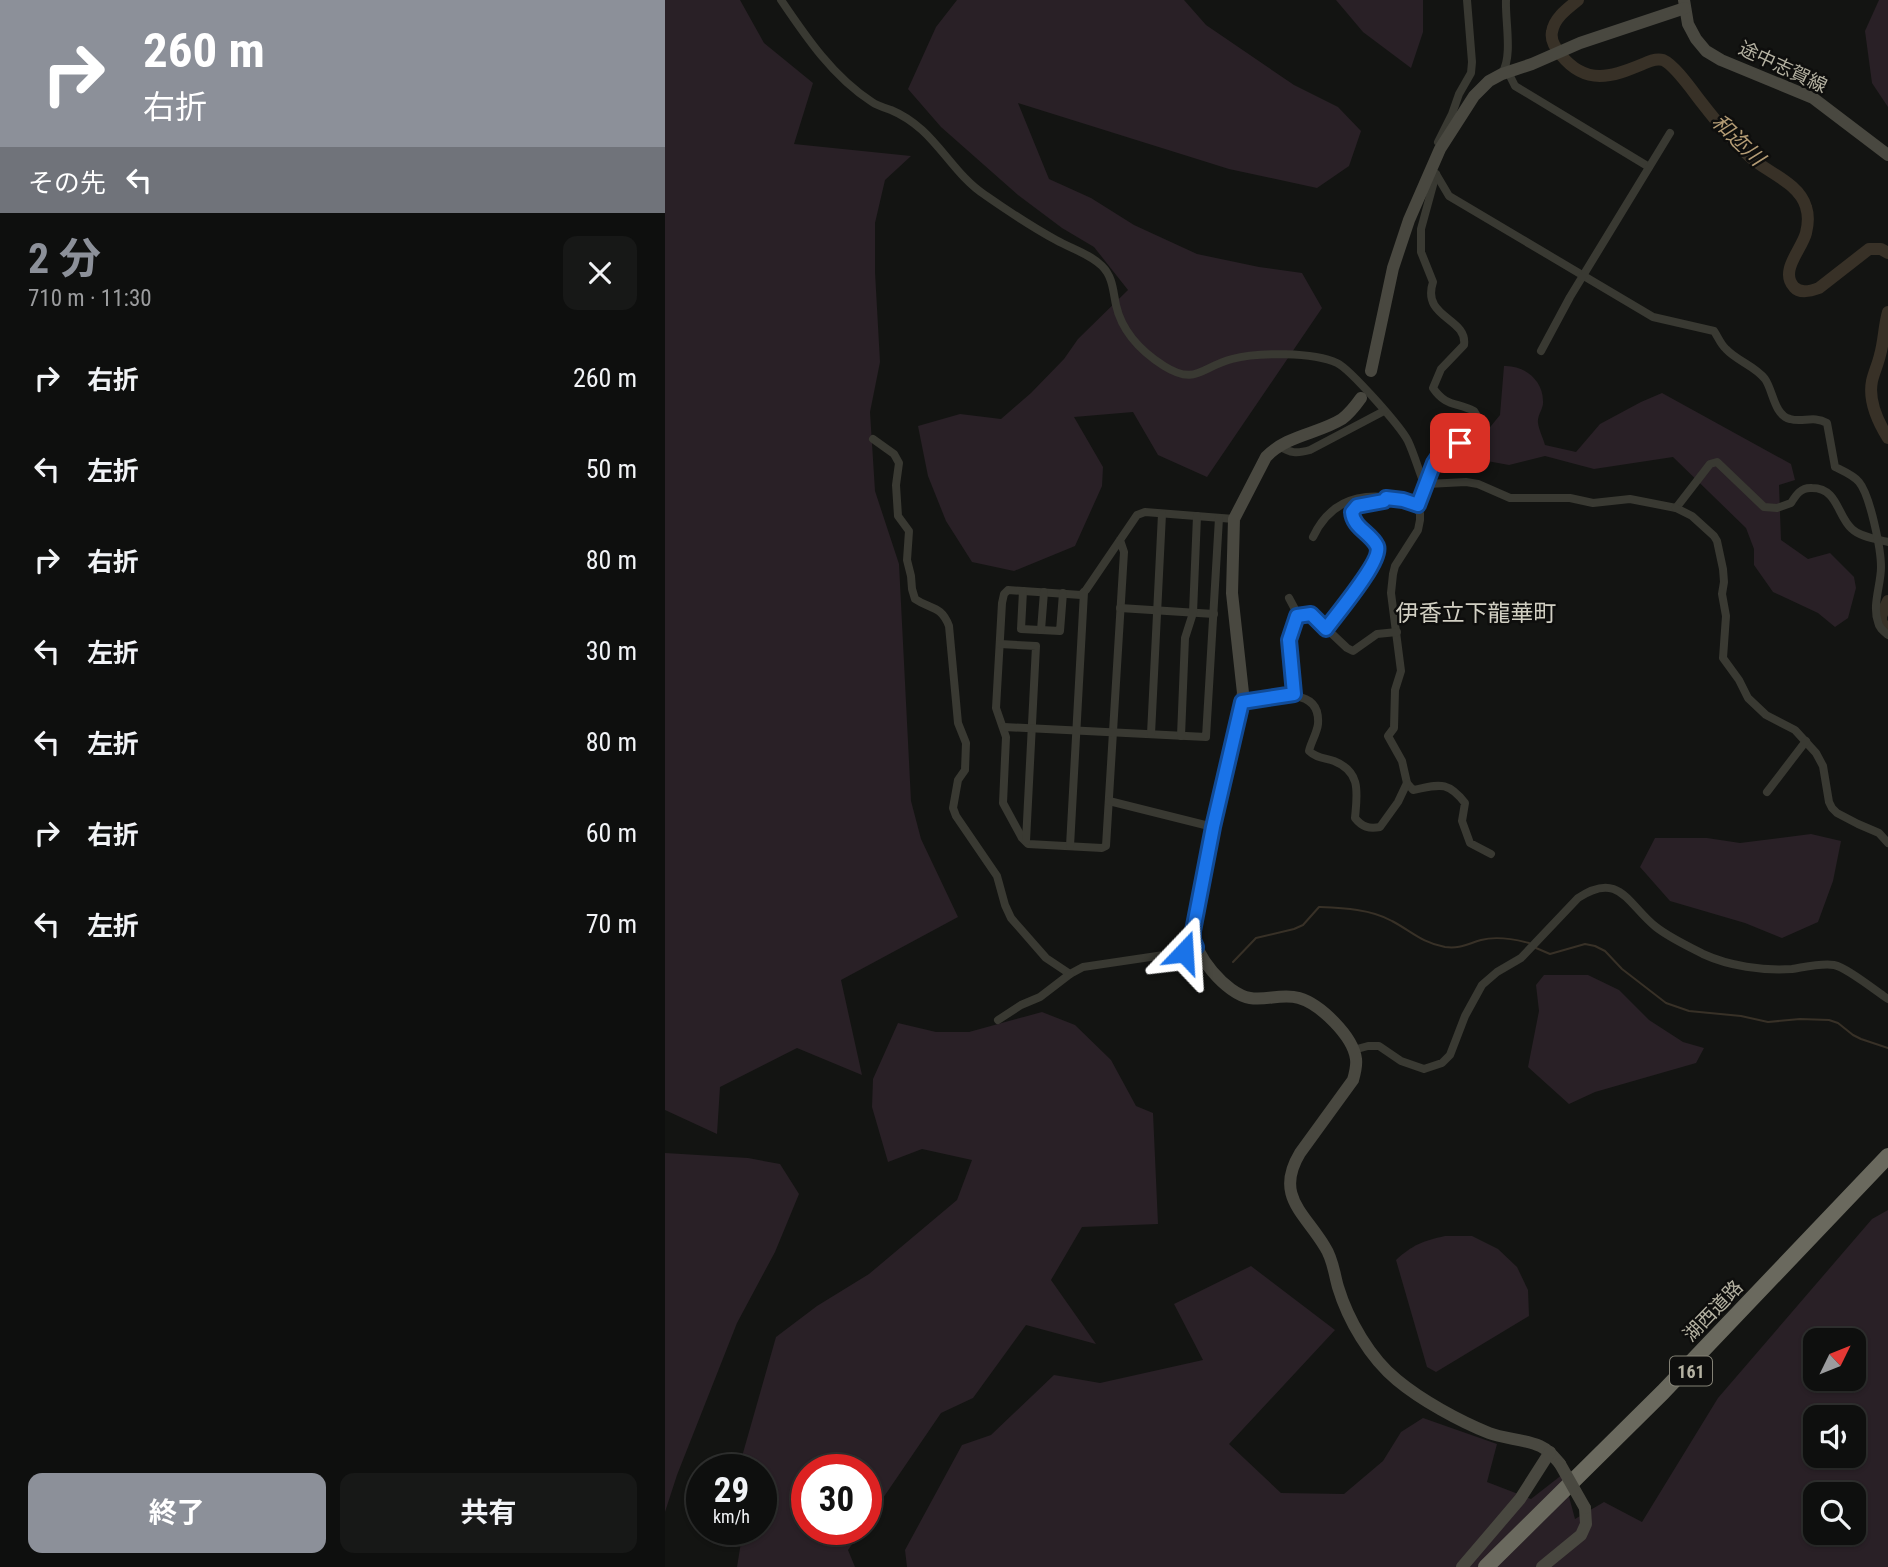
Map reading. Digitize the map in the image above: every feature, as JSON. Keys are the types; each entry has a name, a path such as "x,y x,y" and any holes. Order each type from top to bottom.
{"highway":[{"name":"湖西道路","path":"1486,1567 1663,1392 1883,1163"},
{"name":"湖西道路","path":"1497,1567 1774,1285 1883,1163"}],"street":[{"path":"781,0 815,48 856,89 874,104 909,119 981,193 1055,240 1094,259 1104,267 1114,287 1117,308 1127,331 1145,353 1163,365 1182,375 1192,376 1221,362 1247,356 1298,355 1323,359 1337,363 1347,370 1384,411 1407,439 1423,481 1427,484 1478,484 1510,498 1570,499 1593,503 1630,499 1676,508 1692,516 1714,536 1720,551 1726,616 1723,658 1755,706 1795,730 1806,741 1823,766 1832,808 1879,833 1888,843"},
{"path":"1467,0 1471,73 1459,94 1432,169 1421,229 1421,252 1433,282 1431,299 1462,332 1465,340 1464,345 1441,369 1433,388 1445,401 1474,411 1479,424 1473,434 1440,454 1434,463 1416,508 1420,513 1418,530 1395,566 1391,593 1401,671 1395,690 1394,728 1388,736 1402,761 1407,783 1413,790 1439,785 1455,790 1465,803 1462,821 1470,843 1491,854"},
{"path":"1506,0 1505,73 1515,86 1649,167"},
{"path":"1371,371 1398,250 1409,219 1440,149 1474,96 1489,81 1505,73 1684,4"},
{"name":"途中志賀線","path":"1684,4 1688,24 1706,51 1721,60 1813,98 1888,155"},
{"path":"1541,351 1670,133"},
{"path":"1432,169 1449,196 1583,277 1653,317 1714,331 1725,349 1760,373 1778,408 1790,420 1819,419 1827,423 1836,467 1859,481 1884,541 1877,620 1888,635"},
{"path":"1361,398 1343,418 1279,446 1266,457 1234,519 1232,593 1242,702 1213,827 1193,940 1219,977 1240,995 1251,998 1299,998 1321,1010 1348,1038 1356,1058 1353,1080 1294,1163 1289,1184 1291,1196 1299,1213 1329,1254 1345,1305 1365,1343 1396,1379 1442,1411 1491,1434 1540,1446 1550,1452 1560,1464 1585,1508 1586,1524 1581,1535 1542,1567"},
{"path":"1279,446 1298,454 1310,450 1384,411"},
{"path":"873,439 894,454 899,463 898,516 909,531 907,560 915,599 938,608 949,626 958,723 966,743 965,770 958,780 953,808 997,876 1011,918 1046,958 1070,974"},
{"path":"1676,508 1710,464 1717,462 1764,507 1777,508 1791,503 1802,489 1824,491 1838,504 1847,524 1854,532 1884,541"},
{"path":"1313,537 1319,524 1338,507 1362,496 1403,500 1418,505"},
{"path":"1326,629 1358,587 1378,553 1377,546 1356,523 1352,512 1357,506 1384,501 1386,498"},
{"path":"1120,540 1124,552 1106,846 1102,848 1028,844 1003,803 1006,737 996,708 1004,594 1009,590 1081,595 1137,515 1145,512 1234,519"},
{"path":"1151,734 1163,514"},
{"path":"1181,736 1185,638 1193,613 1197,516"},
{"path":"1004,726 1206,737 1219,518"},
{"path":"1023,591 1021,629 1060,631 1063,593"},
{"path":"1041,630 1044,592"},
{"path":"1070,846 1084,592"},
{"path":"1289,598 1297,613 1289,640 1294,694"},
{"path":"1120,608 1214,614"},
{"path":"1297,616 1311,614 1353,651 1377,634 1397,632"},
{"path":"1000,644 1036,646 1026,841"},
{"path":"1242,702 1294,694 1311,704 1318,724 1309,751 1314,756 1336,762 1356,780 1355,818 1360,824 1369,828 1380,827 1398,802 1407,783"},
{"path":"1767,792 1806,741"},
{"path":"1109,801 1213,827"},
{"path":"1357,1049 1379,1046 1401,1061 1425,1069 1442,1063 1450,1055 1465,1016 1482,985 1497,972 1521,958 1578,898 1600,888 1623,892 1659,930 1705,955 1776,970 1836,965 1888,999"},
{"path":"998,1020 1021,1005 1040,997 1083,967 1184,952 1196,947"},
{"path":"1462,1567 1520,1499 1550,1452"}],"shaded area":[{"path":"665,0 740,0 764,43 813,83 794,144 911,156 885,180 875,223 880,362 870,412 875,491 899,564 911,801 921,839 958,917 841,980 862,1075 797,1048 720,1087 717,1134 665,1110"},
{"path":"957,0 1184,0 1206,25 1294,85 1338,107 1361,131 1349,166 1317,188 1229,169 1018,103 1049,179 1091,198 1134,225 1197,254 1302,273 1322,308 1207,477 1158,455 1133,412 1074,417 1103,467 1102,486 1075,546 1014,571 972,562 946,521 928,476 918,426 960,414 1001,419 1031,393 1064,359 1078,339 1128,290 1094,247 1062,228 1018,195 941,127 908,89 936,27"},
{"path":"1336,0 1423,0 1423,32 1411,68 1363,32"},
{"path":"1879,0 1888,0 1888,107 1872,83 1865,31"},
{"path":"1504,366 1525,371 1540,387 1543,404 1538,423 1545,445 1576,452 1600,424 1662,393 1791,464 1795,480 1779,485 1781,540 1808,559 1830,553 1854,577 1856,588 1848,618 1835,627 1818,613 1773,592 1754,565 1754,549 1746,528 1673,457 1594,469 1545,456 1509,465 1476,459 1482,437 1500,415"},
{"path":"1811,834 1841,841 1833,881 1818,922 1782,938 1745,923 1670,901 1640,867 1655,838 1707,838 1740,843"},
{"path":"1544,975 1588,975 1619,990 1649,1020 1683,1042 1704,1048 1696,1063 1595,1092 1569,1104 1528,1067 1539,1011 1536,985"},
{"path":"1042,1012 1075,1025 1111,1060 1136,1106 1153,1113 1158,1224 1082,1227 1051,1280 1096,1344 1026,1325 973,1398 941,1413 882,1500 882,1454 791,1454 791,1545 852,1545 848,1550 855,1567 737,1567 741,1545 777,1545 777,1454 743,1454 776,1337 817,1306 869,1274 957,1200 972,1160 922,1149 888,1162 872,1107 873,1079 898,1023 936,1032 969,1032"},
{"path":"665,1153 748,1158 780,1164 799,1194 775,1252 737,1323 665,1512"},
{"path":"1888,1210 1888,1567 907,1567 905,1550 962,1445 991,1435 1054,1375 1100,1383 1203,1360 1174,1304 1251,1266 1335,1330 1229,1444 1281,1493 1344,1494 1383,1461 1401,1432 1423,1418 1497,1444 1487,1482 1531,1499 1563,1474 1575,1519 1604,1502 1642,1522 1718,1398 1872,1219"},
{"path":"1445,1236 1472,1236 1498,1249 1517,1267 1528,1290 1529,1316 1436,1372 1427,1367 1396,1260 1418,1244"}],"waterway":[{"name":"和迩川","path":"1578,0 1558,18 1552,35 1555,47 1570,65 1590,75 1600,76 1621,72 1653,60 1663,60 1679,73 1742,149 1789,184 1802,198 1808,214 1807,227 1789,274 1796,289 1806,291 1819,288 1869,249 1881,249 1888,253"},
{"name":"和迩川","path":"1888,312 1871,389 1875,411 1888,438"},
{"name":"和迩川","path":"1888,601 1881,616 1881,622 1888,630"},
{"path":"1233,962 1256,938 1303,925 1319,907 1375,914 1423,940 1445,947 1459,947 1493,938 1529,943"},
{"path":"1536,948 1550,954 1585,944 1595,946 1605,951 1622,969 1666,1003 1689,1011 1741,1016 1768,1022 1829,1020 1861,1039 1888,1048"}],"district":[{"name":"伊香立下龍華町","path":"1476,613"}],"route":[{"path":"1184,952 1196,947 1193,931 1213,827 1242,702 1294,694 1289,640 1297,616 1311,614 1326,629 1375,561 1377,546 1352,517 1357,506 1384,501 1386,498 1418,505 1440,454 1460,443"}]}
